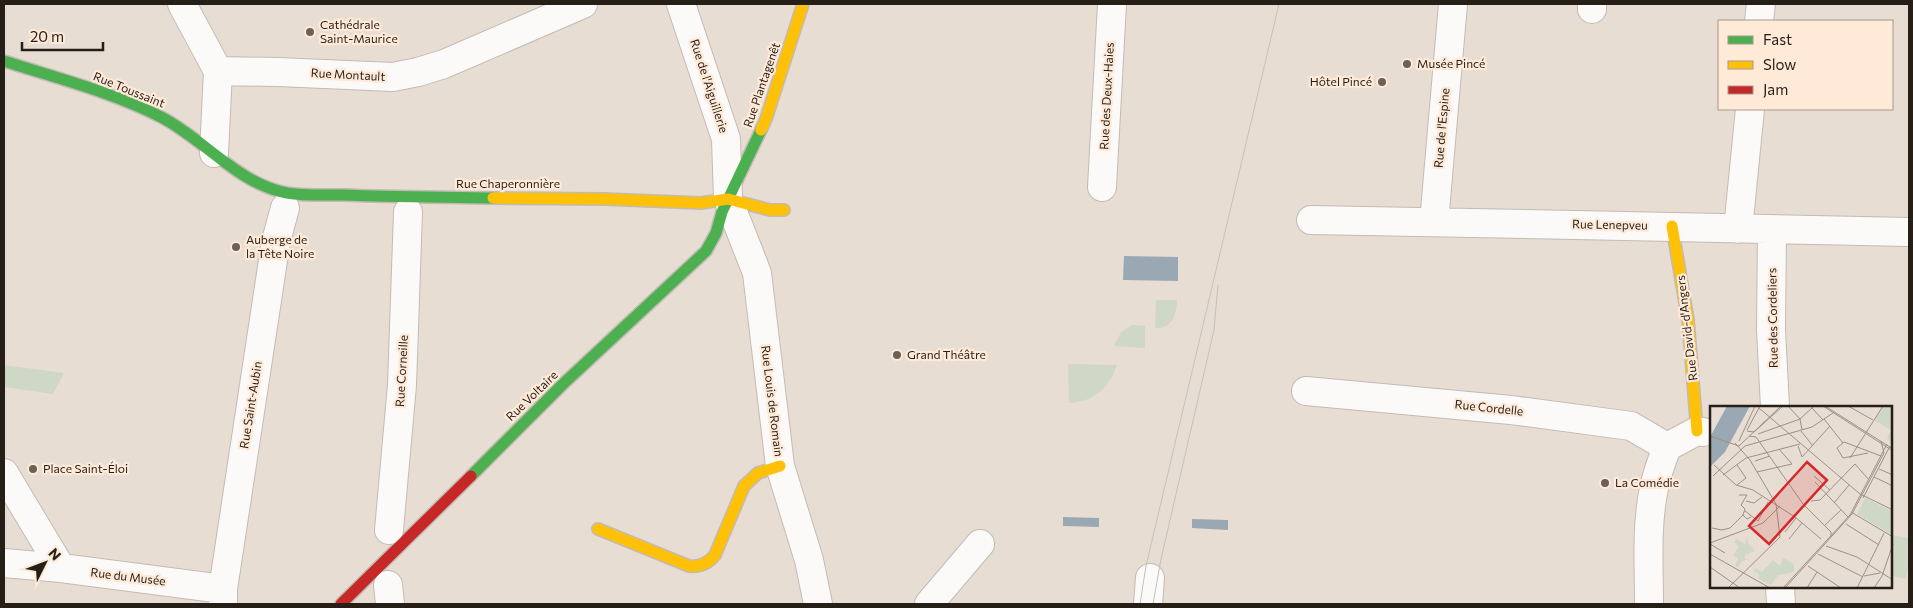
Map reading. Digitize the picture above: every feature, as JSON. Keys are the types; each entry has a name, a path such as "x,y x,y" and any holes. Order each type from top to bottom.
{"street":[{"path":"182,4 218,71 214,153"},
{"name":"Rue Montault","path":"218,71 393,78 444,64 583,4"},
{"name":"Rue de l'Aiguillerie","path":"681,4 726,139 728,199"},
{"name":"Rue Plantagenêt","path":"728,199 762,130 803,4"},
{"name":"Rue des Deux-Haies","path":"1102,187 1112,4"},
{"name":"Rue de l'Espine","path":"1434,222 1453,4"},
{"path":"1759,20 1761,4"},
{"name":"Rue Toussaint","path":"4,60 149,112 178,127 241,174 286,200"},
{"path":"1738,229 1750,110"},
{"name":"Rue Chaperonnière","path":"286,200 390,197 604,199 701,203 728,199"},
{"path":"728,199 770,210 784,210"},
{"name":"Rue Louis de Romain","path":"728,199 758,278 780,466 809,560 818,604"},
{"name":"Rue Voltaire","path":"341,604 563,384 706,251 716,233 728,199"},
{"name":"Rue Saint-Aubin","path":"223,597 276,241 286,200"},
{"name":"Rue Corneille","path":"389,530 402,385 408,212"},
{"name":"Rue Lenepveu","path":"1311,220 1909,232"},
{"name":"Rue David-d'Angers","path":"1672,226 1688,320 1700,432"},
{"name":"Rue des Cordeliers","path":"1772,229 1771,330 1775,406"},
{"name":"Rue Cordelle","path":"1306,391 1511,410 1631,426 1667,447"},
{"path":"1649,604 1649,526 1654,488 1667,447 1700,432"},
{"path":"598,529 689,566 706,565 715,554 744,486 758,473 780,466"},
{"path":"4,473 61,568"},
{"path":"929,604 980,544"},
{"name":"Rue du Musée","path":"4,564 61,568 223,597"},
{"path":"1148,604 1150,578"},
{"path":"1780,588 1781,604"}],"green space":[{"path":"1156,300 1177,300 1175,316 1169,324 1161,328 1155,328"},
{"path":"1132,325 1145,326 1145,348 1114,346 1121,332"},
{"path":"1068,364 1117,365 1110,381 1093,397 1069,403"},
{"path":"4,365 64,373 53,394 4,387"},
{"path":"1893,535 1909,538 1906,579 1893,576"}],"shaded area":[{"path":"1124,256 1178,257 1178,281 1123,280"},
{"path":"1063,517 1099,518 1099,527 1063,526"},
{"path":"1192,519 1228,520 1228,530 1192,528"}],"tram line":[{"path":"1140,604 1146,566 1279,4"},
{"path":"1153,604 1161,559 1214,330 1218,285"}],"traffic: fast":[{"path":"4,61 104,93 161,117 177,126 237,171 269,188 287,193 309,195 493,198"},
{"path":"471,476 563,384 706,251 716,233 722,212 761,130"}],"traffic: slow":[{"path":"761,130 803,4"},
{"path":"493,198 604,199 701,203 728,199 770,210 784,210"},
{"path":"1672,226 1688,320 1697,431"},
{"path":"598,529 689,566 704,564 715,555 744,486 758,473 780,466"}],"traffic: jam":[{"path":"341,604 471,476"}],"place":[{"name":"Cathédrale Saint-Maurice","path":"310,32"},
{"name":"Musée Pincé","path":"1407,64"},
{"name":"Hôtel Pincé","path":"1382,82"},
{"name":"Auberge de la Tête Noire","path":"236,247"},
{"name":"Grand Théâtre","path":"897,355"},
{"name":"Place Saint-Éloi","path":"33,469"},
{"name":"La Comédie","path":"1605,483"}]}
